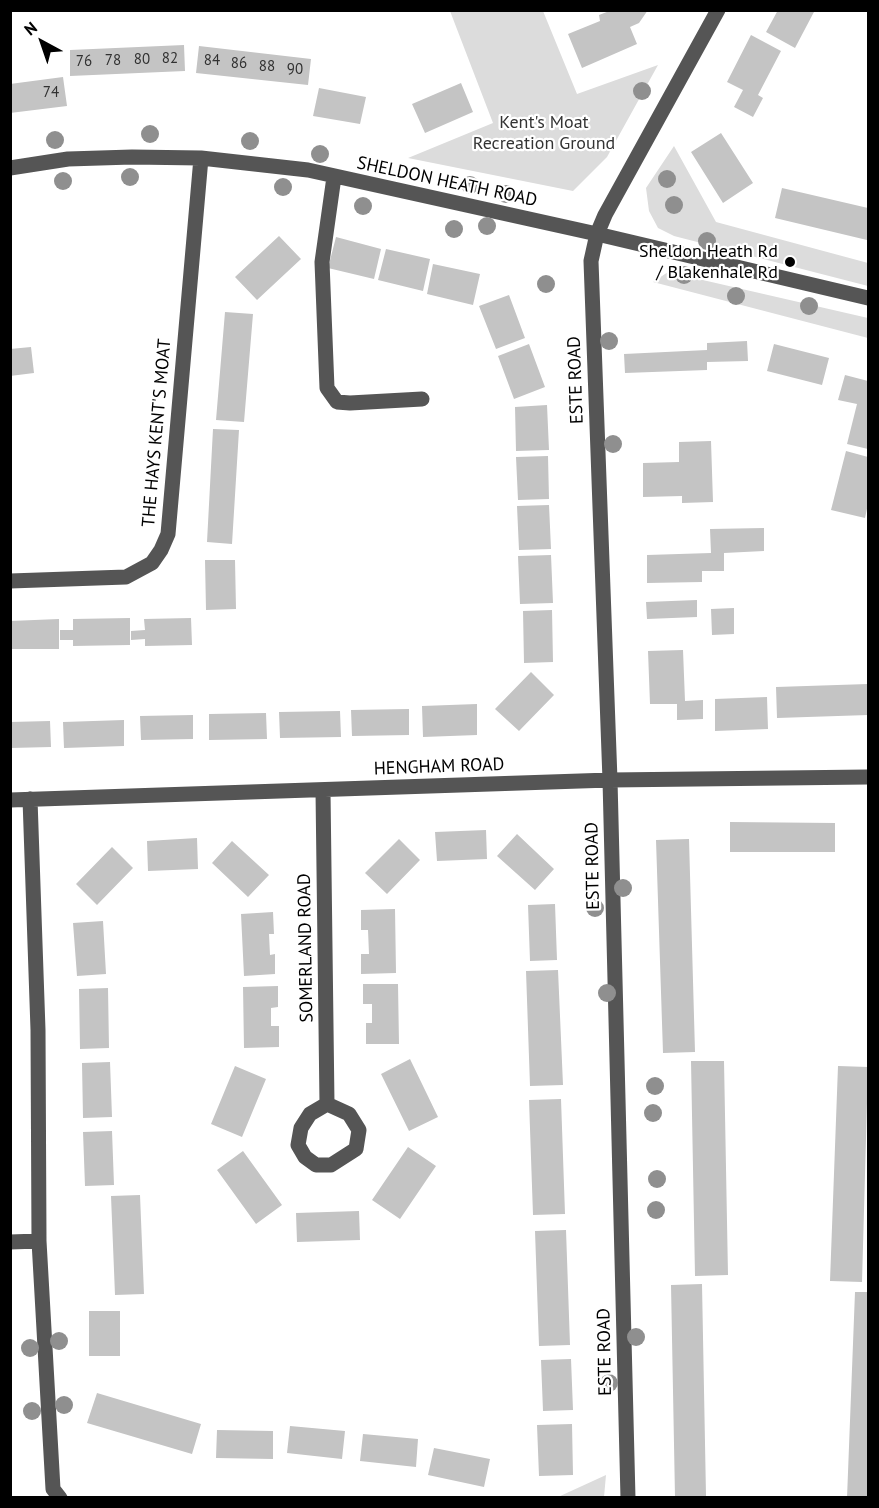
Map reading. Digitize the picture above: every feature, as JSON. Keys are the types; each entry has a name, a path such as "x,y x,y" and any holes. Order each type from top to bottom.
{"street":[{"name":"ESTE ROAD","path":"628,1497 610,780 591,261 597,234 718,10"},
{"name":"SHELDON HEATH ROAD","path":"10,168 68,159 201,158 308,170 597,234 868,298"},
{"name":"THE HAYS KENT'S MOAT","path":"10,581 126,578 152,562 168,534 201,158"},
{"path":"334,177 322,262 326,304 327,388 337,402 350,404 422,399"},
{"name":"HENGHAM ROAD","path":"10,800 610,780 868,777"},
{"name":"SOMERLAND ROAD","path":"323,791 327,1104"},
{"path":"30,799 38,1030 39,1241 55,1495"},
{"path":"10,1242 39,1241"}],"green space":[{"name":"Kent's Moat Recreation Ground","path":"450,11 543,11 577,94 658,65 607,157 573,191 408,158 493,123"},
{"path":"674,146 716,222 868,263 868,286 674,236 658,228 649,211 646,188"},
{"path":"668,272 868,318 868,338 653,282"},
{"path":"606,1475 604,1497 558,1497"}],"building":[{"path":"612,10 648,10 639,23 630,27 637,44 582,68 568,34 600,21 599,15"},
{"path":"778,10 815,10 795,48 766,32"},
{"path":"751,35 781,51 758,95 763,98 753,117 734,107 743,90 727,82"},
{"path":"184,45 185,71 70,76 70,50"},
{"path":"199,46 311,59 308,85 196,73"},
{"path":"63,77 67,106 10,113 10,84"},
{"path":"461,83 473,112 425,133 412,104"},
{"path":"319,88 366,97 360,124 313,116"},
{"path":"721,133 753,183 723,203 691,152"},
{"path":"782,188 868,208 867,240 775,218"},
{"path":"279,236 301,259 257,300 235,277"},
{"path":"336,237 381,249 374,279 328,268"},
{"path":"386,249 430,259 423,291 378,280"},
{"path":"433,264 480,274 473,305 427,294"},
{"path":"509,295 525,338 496,349 479,306"},
{"path":"225,312 253,314 244,422 216,420"},
{"path":"747,341 748,361 707,362 707,370 625,373 624,354 707,350 707,343"},
{"path":"529,344 545,387 514,399 498,356"},
{"path":"774,344 829,358 822,385 767,371"},
{"path":"31,347 34,373 10,376 10,349"},
{"path":"845,375 868,381 868,449 847,444 857,404 838,400"},
{"path":"547,405 549,450 516,451 515,407"},
{"path":"213,429 239,430 232,544 207,542"},
{"path":"711,441 713,502 682,503 682,496 643,497 643,463 679,462 679,442"},
{"path":"846,451 868,457 868,504 865,518 831,510"},
{"path":"548,456 549,499 518,500 516,457"},
{"path":"549,505 551,549 519,550 517,506"},
{"path":"764,528 764,551 724,553 724,571 702,571 702,582 647,583 647,555 711,553 710,529"},
{"path":"551,555 553,603 520,604 518,556"},
{"path":"205,560 235,560 236,609 206,610"},
{"path":"697,600 697,617 647,619 646,602"},
{"path":"734,608 734,634 712,635 711,609"},
{"path":"552,610 553,662 524,663 523,611"},
{"path":"130,618 130,645 73,646 73,640 60,640 60,630 73,630 73,619"},
{"path":"191,618 192,645 145,646 145,639 131,640 131,631 145,630 144,619"},
{"path":"59,619 59,649 10,649 10,621"},
{"path":"683,650 685,701 703,700 703,719 677,720 677,704 650,704 648,651"},
{"path":"531,672 554,695 519,731 495,709"},
{"path":"868,684 868,715 777,718 776,687"},
{"path":"767,697 768,729 715,731 715,699"},
{"path":"477,704 477,735 423,737 422,706"},
{"path":"409,709 409,735 352,736 351,710"},
{"path":"340,711 341,737 280,738 279,712"},
{"path":"266,713 267,739 209,740 209,714"},
{"path":"193,715 193,739 141,740 140,716"},
{"path":"124,720 124,746 64,748 63,722"},
{"path":"50,721 51,747 10,748 10,722"},
{"path":"730,822 835,823 835,852 730,852"},
{"path":"486,830 487,859 437,861 435,832"},
{"path":"517,834 554,869 535,890 497,856"},
{"path":"197,838 198,869 148,871 147,841"},
{"path":"399,839 420,860 387,894 365,873"},
{"path":"689,839 695,1052 663,1053 656,840"},
{"path":"232,841 269,875 248,897 212,863"},
{"path":"112,847 133,868 97,905 76,884"},
{"path":"555,904 557,960 530,961 528,905"},
{"path":"395,909 396,973 361,974 361,954 369,954 368,930 361,930 361,910"},
{"path":"273,912 274,934 269,934 270,955 275,954 275,974 244,976 241,914"},
{"path":"103,921 106,974 77,976 73,923"},
{"path":"558,970 563,1085 530,1086 526,971"},
{"path":"363,984 398,984 399,1044 366,1044 366,1023 372,1023 372,1004 363,1004"},
{"path":"278,986 278,1007 271,1008 271,1026 279,1026 279,1047 244,1048 243,987"},
{"path":"108,988 109,1048 80,1049 79,989"},
{"path":"410,1059 438,1117 409,1131 381,1074"},
{"path":"691,1061 724,1061 728,1275 695,1276"},
{"path":"110,1062 112,1117 83,1118 82,1063"},
{"path":"235,1066 266,1079 242,1137 211,1124"},
{"path":"838,1066 868,1067 862,1282 830,1281"},
{"path":"561,1099 565,1214 533,1215 529,1100"},
{"path":"112,1131 114,1185 85,1186 83,1132"},
{"path":"408,1147 436,1166 400,1219 372,1200"},
{"path":"243,1151 282,1205 256,1224 217,1170"},
{"path":"140,1195 144,1294 115,1295 111,1196"},
{"path":"359,1211 360,1240 297,1242 296,1213"},
{"path":"566,1230 570,1345 539,1346 535,1231"},
{"path":"702,1284 706,1496 675,1497 671,1285"},
{"path":"855,1292 868,1292 868,1498 847,1498"},
{"path":"89,1311 120,1311 120,1356 89,1356"},
{"path":"571,1359 573,1410 543,1411 541,1360"},
{"path":"97,1393 201,1424 192,1454 87,1423"},
{"path":"572,1424 573,1475 539,1476 537,1425"},
{"path":"290,1426 345,1431 342,1459 287,1453"},
{"path":"217,1430 273,1431 273,1459 216,1458"},
{"path":"363,1434 418,1439 416,1467 360,1461"},
{"path":"434,1448 490,1459 484,1487 428,1475"}],"place":[{"name":"Sheldon Heath Rd / Blakenhale Rd","path":"790,262"}]}
